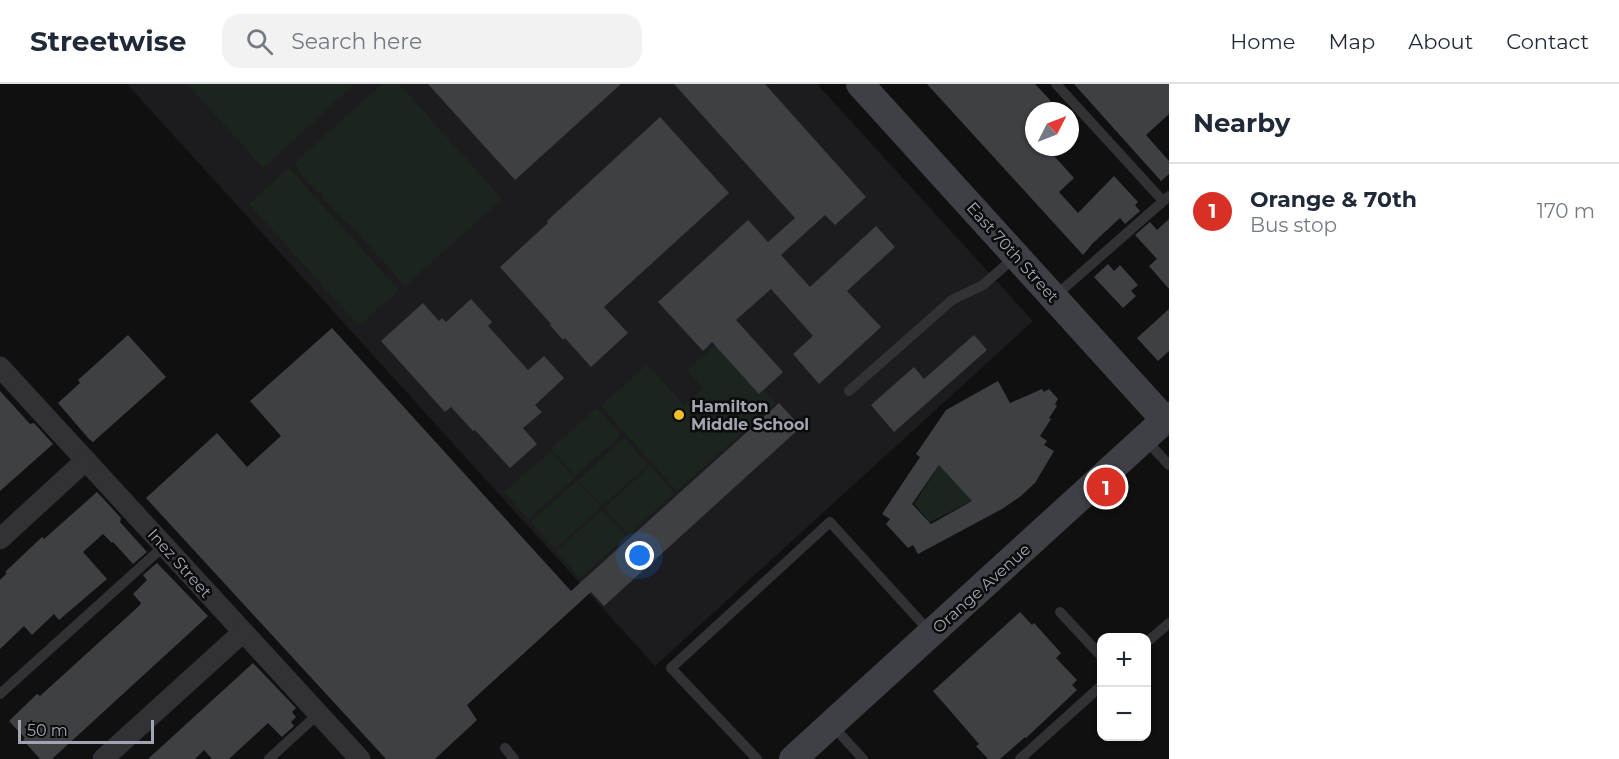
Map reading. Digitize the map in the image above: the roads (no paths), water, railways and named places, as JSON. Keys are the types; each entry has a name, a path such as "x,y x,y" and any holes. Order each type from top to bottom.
{"street":[{"name":"East 70th Street","path":"860,84 1054,297 1160,425"},
{"name":"Inez Street","path":"1,371 86,460 360,759"},
{"name":"Orange Avenue","path":"793,759 1160,425"},
{"path":"0,538 86,460"},
{"path":"102,759 243,632"}],"lane":[{"path":"1054,297 1166,199 1056,84"},
{"path":"849,391 952,300 982,285 1016,256"},
{"path":"1160,425 1169,465"},
{"path":"757,759 671,668 830,522 931,633"},
{"path":"0,694 164,546"},
{"path":"1060,612 1097,653"},
{"path":"1151,638 1169,622"},
{"path":"1020,759 1099,687"},
{"path":"269,759 318,714"},
{"path":"831,724 863,759"},
{"path":"505,748 514,759"}],"place":[{"name":"Hamilton Middle School","path":"679,415"},
{"name":"Orange & 70th","path":"1106,487"}]}
